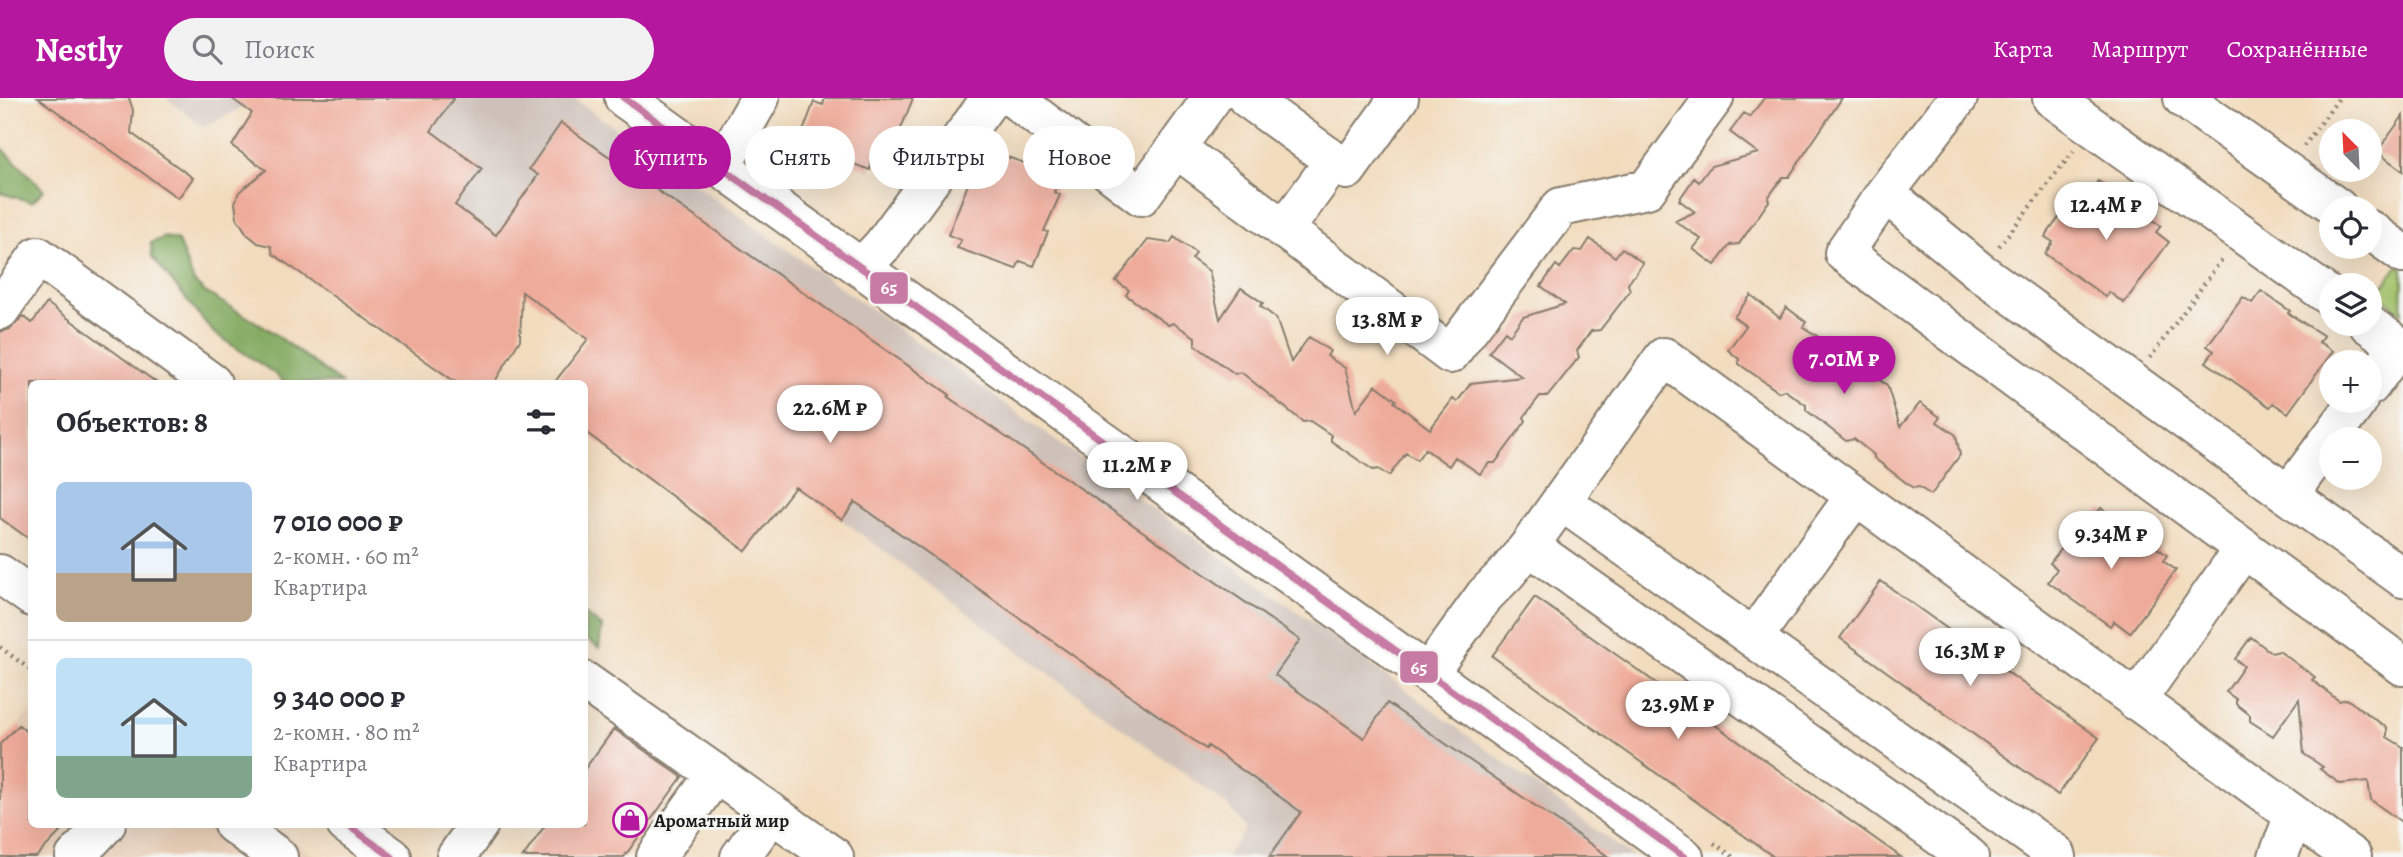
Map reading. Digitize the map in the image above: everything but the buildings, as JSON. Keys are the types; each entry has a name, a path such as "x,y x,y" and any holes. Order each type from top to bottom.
{"street":[{"path":"624,98 663,126"},
{"path":"731,149 760,98"},
{"path":"861,268 882,246 991,98"},
{"path":"1013,98 1141,195 1213,98"},
{"path":"1247,98 1347,170 1399,98"},
{"path":"1176,148 1450,354 1562,207 1647,189 1714,98"},
{"path":"1958,98 1885,193 1844,253 2403,666"},
{"path":"2052,98 2319,288"},
{"path":"2183,98 2322,196"},
{"path":"1284,230 1334,162"},
{"path":"731,174 1684,857"},
{"path":"1885,193 1979,271 2403,578"},
{"path":"2382,239 2403,254"},
{"path":"0,310 38,257 208,380"},
{"path":"2382,334 2401,347 2382,371"},
{"path":"1428,674 1485,595 1529,546 1664,358 2352,857"},
{"path":"2289,494 2349,413"},
{"path":"1753,638 1855,496"},
{"path":"1561,501 2057,857"},
{"path":"1529,546 1969,857"},
{"path":"2136,701 2244,548"},
{"path":"0,574 28,594"},
{"path":"588,684 834,857"},
{"path":"656,857 716,773"},
{"path":"740,857 772,813"},
{"path":"2278,857 2294,815"},
{"path":"75,857 102,828"},
{"path":"238,828 278,857"},
{"path":"352,828 392,857"},
{"path":"456,857 477,828"}],"path":[{"path":"1979,271 2093,126"},
{"path":"0,647 28,668"}],"shaded area":[{"path":"166,98 573,98 613,126 609,126 609,189 701,189 1342,643 1633,857 1226,857 1246,829 1228,806 842,520 256,101 203,127"},
{"path":"28,713 28,828 276,828 316,857 0,857 0,744"}],"green space":[{"path":"0,146 44,190 32,202 0,193"},
{"path":"165,237 178,241 194,282 205,292 268,329 337,380 282,380 214,333 152,257 151,243"},
{"path":"2399,265 2403,268 2402,313 2382,298 2382,287"},
{"path":"588,616 602,627 599,648 588,640"}],"transit line":[{"name":"65","path":"624,98 1684,857"},
{"name":"65","path":"352,828 392,857"}],"place":[{"name":"Ароматный мир","path":"630,820"}]}
